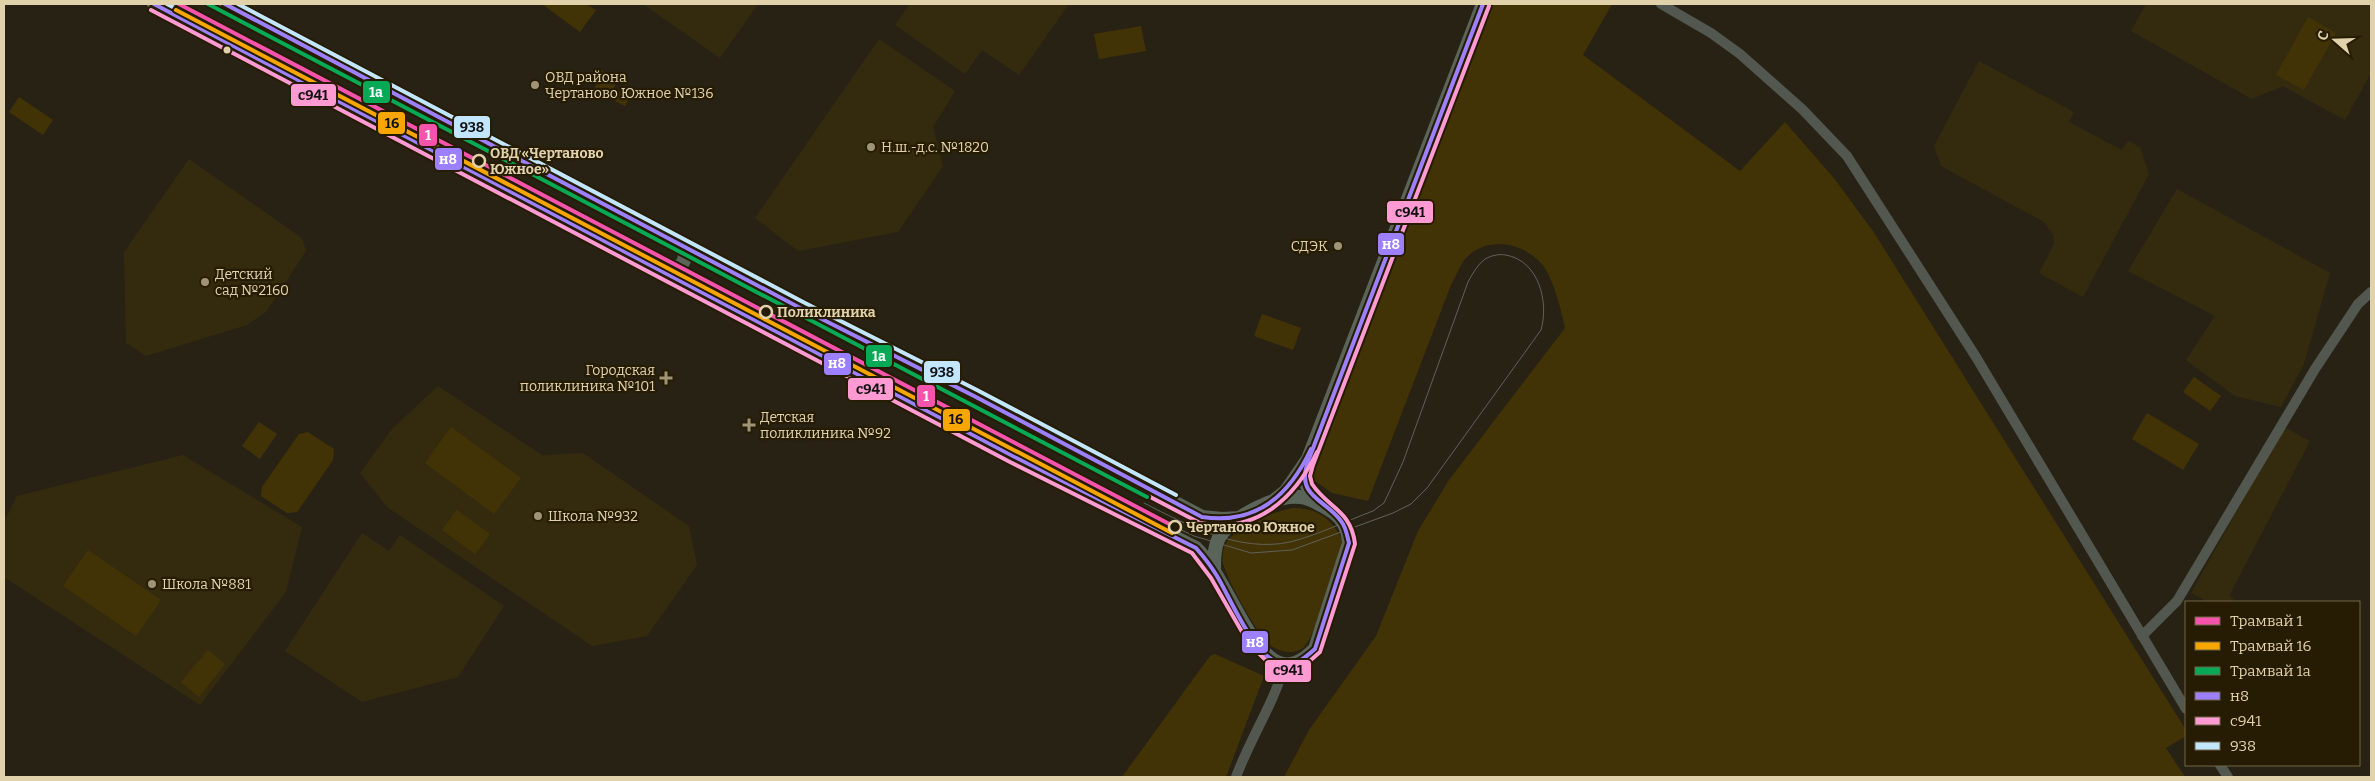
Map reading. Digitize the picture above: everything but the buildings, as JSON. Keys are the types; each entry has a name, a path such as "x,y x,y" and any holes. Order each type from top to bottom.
{"main road":[{"path":"154,4 1013,456 1196,548 1214,570 1260,647 1274,661 1285,664 1295,664 1305,659 1314,649 1349,543 1348,530 1334,513 1307,488 1304,479 1308,459 1483,4"},
{"path":"224,4 1202,516 1222,519 1240,518"},
{"path":"665,272 673,272 681,267 686,254 684,246"},
{"path":"1214,570 1214,557 1221,536 1240,518 1274,501 1286,491 1308,459"},
{"path":"1274,501 1300,497 1313,500 1334,513"}],"street":[{"path":"1661,4 1711,33 1740,54 1802,109 1848,156 1976,357 2185,707"},
{"path":"2142,636 2177,601 2315,369 2358,304 2371,292"},
{"path":"1236,777 1253,734 1278,685 1285,664"},
{"path":"2221,766 2228,777"}],"shaded area":[{"path":"542,4 586,4 596,10 580,32"},
{"path":"643,4 758,4 720,58"},
{"path":"910,4 1069,4 1019,75 982,50 965,74 895,25"},
{"path":"1492,4 1612,4 1583,55 1740,171 1785,122 1833,177 1873,231 2185,728 2185,737 2166,748 2185,777 1284,777 1309,730 1376,636 1418,531 1449,480 1565,328 1553,284 1545,268 1533,256 1524,250 1504,244 1494,244 1475,251 1466,258 1451,285 1368,501 1332,493 1311,478 1387,271"},
{"path":"2146,4 2371,4 2371,73 2345,120 2283,86 2252,99 2131,31"},
{"path":"2308,17 2336,33 2304,90 2276,75"},
{"path":"1141,26 1146,51 1099,59 1094,34"},
{"name":"Н.ш.-д.с. №1820","path":"879,39 955,91 933,127 943,166 898,232 798,251 755,218"},
{"path":"1979,61 2074,112 2069,122 2122,150 2128,141 2140,147 2149,174 2083,297 2039,273 2054,244 2053,235 2044,222 1941,166 1934,146"},
{"path":"601,70 617,82 609,98 594,90"},
{"path":"623,86 632,93 625,106 615,101"},
{"path":"19,97 53,120 43,135 9,112"},
{"name":"Детский сад №2160","path":"189,159 302,238 306,251 266,312 247,325 146,356 126,343 124,252"},
{"path":"2177,189 2330,273 2304,364 2281,407 2235,396 2186,360 2215,316 2128,271"},
{"path":"1262,314 1301,328 1293,350 1254,336"},
{"path":"2194,377 2221,396 2210,411 2183,392"},
{"name":"Школа №932","path":"438,386 542,455 583,453 689,526 697,565 647,636 592,646 387,507 360,473 392,429"},
{"path":"2147,413 2199,444 2183,470 2132,439"},
{"path":"259,422 277,434 260,459 242,446"},
{"path":"451,427 521,478 494,514 425,463"},
{"path":"2284,427 2310,441 2229,596 2234,598 2232,601 2206,601 2191,593"},
{"path":"308,432 334,449 333,460 297,512 287,513 261,496 262,487 299,434"},
{"name":"Школа №881","path":"183,455 302,527 286,592 200,705 4,577 4,522 17,496"},
{"path":"1294,508 1310,510 1323,516 1334,526 1342,539 1327,595 1316,626 1305,646 1297,651 1288,652 1278,650 1270,645 1258,630 1243,606 1225,570 1223,557 1224,548 1235,534 1254,522 1276,512"},
{"path":"457,510 490,534 475,554 442,530"},
{"path":"362,533 389,551 400,535 504,606 458,677 362,702 285,651"},
{"path":"88,550 161,600 136,636 63,586"},
{"path":"208,650 225,664 199,697 181,682"},
{"path":"1215,654 1264,676 1226,777 1122,777 1210,656"}],"tram line":[{"name":"1","path":"179,4 1175,527"},
{"name":"1а","path":"208,4 1147,497"},
{"name":"16","path":"176,10 1172,533"},
{"path":"1144,503 1214,535 1252,544 1290,542 1373,511 1384,503 1403,462 1468,282 1476,268 1487,258 1494,255 1506,255 1527,265 1534,274 1539,284 1544,307 1541,330 1427,488 1411,504 1393,513 1292,550 1251,553 1194,536 1175,527"}],"transit line":[{"name":"н8","path":"154,4 1013,456 1196,548 1217,576 1252,639 1271,659 1286,665 1300,661 1315,649 1349,543 1341,521 1309,491 1305,475 1307,464 1483,4"},
{"name":"938","path":"167,4 1016,450 1162,524"},
{"name":"н8","path":"225,4 802,309 974,396 1202,517 1221,518 1239,516 1268,504 1292,481 1311,449"},
{"name":"938","path":"238,4 805,303 977,390 1176,495"},
{"name":"с941","path":"151,10 1010,462 1192,553 1211,578 1249,644 1272,666 1287,671 1304,666 1320,652 1355,544 1353,533 1344,516 1312,484 1310,476 1313,465 1489,6"},
{"name":"с941","path":"222,10 1200,523 1220,525 1238,523 1255,518 1270,510 1297,485 1317,452"}],"place":[{"name":"ОВД района Чертаново Южное №136","path":"535,85"},
{"name":"Н.ш.-д.с. №1820","path":"871,147"},
{"name":"ОВД «Чертаново Южное»","path":"479,161"},
{"name":"СДЭК","path":"1338,246"},
{"name":"Детский сад №2160","path":"205,282"},
{"name":"Поликлиника","path":"766,312"},
{"name":"Городская поликлиника №101","path":"666,378"},
{"name":"Детская поликлиника №92","path":"749,425"},
{"name":"Школа №932","path":"538,516"},
{"name":"Чертаново Южное","path":"1175,527"},
{"name":"Школа №881","path":"152,584"}]}
